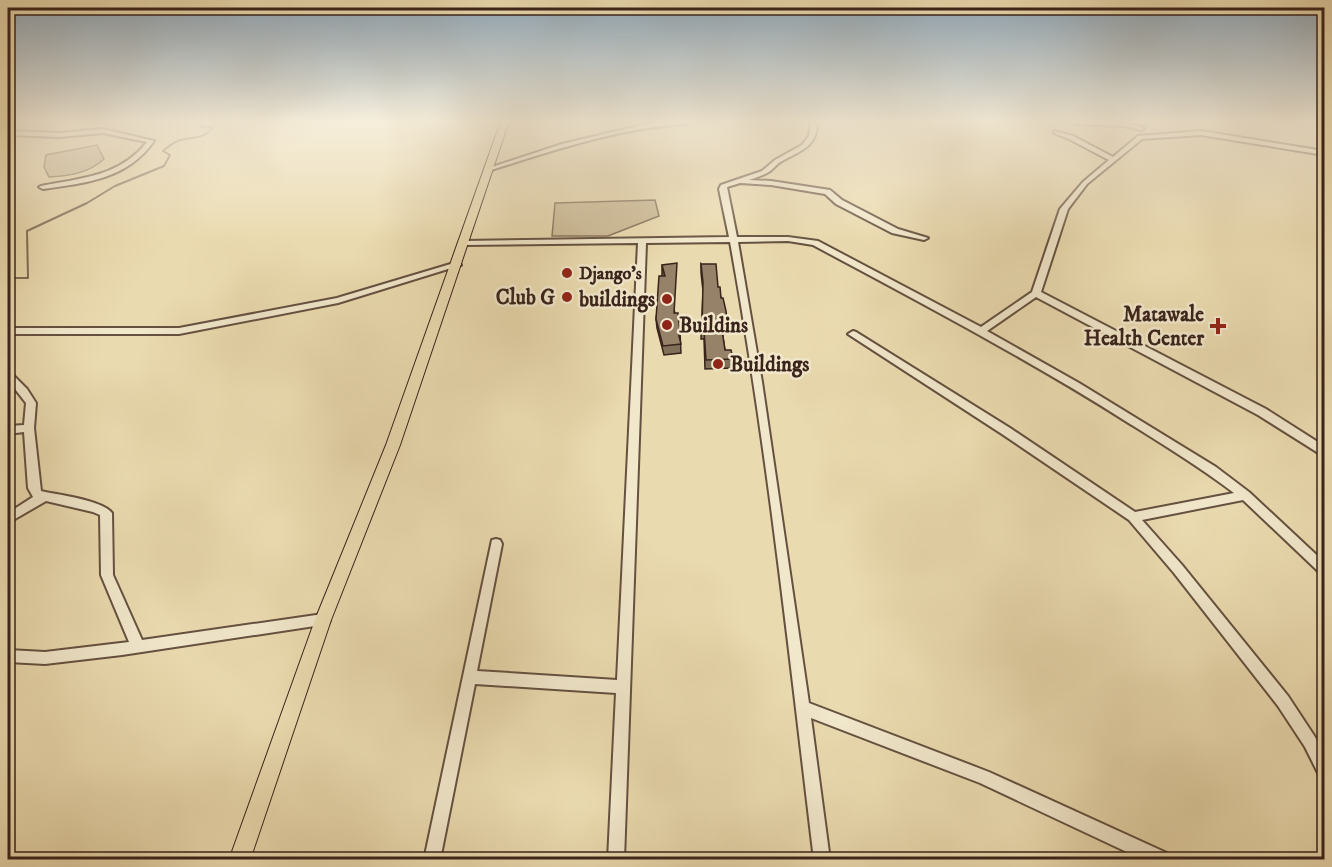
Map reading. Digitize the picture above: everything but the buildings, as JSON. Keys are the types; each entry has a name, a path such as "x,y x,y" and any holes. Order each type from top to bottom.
{"main road":[{"path":"239,860 323,620 387,462 492,161"}],"street":[{"path":"43,187 96,179 131,161"},
{"path":"489,169 514,161"},
{"path":"778,161 766,171 723,186 723,189 734,240 760,395 804,708 822,860"},
{"path":"981,331 1036,293 1064,209 1085,183 1110,161"},
{"path":"731,183 771,183 827,192 839,202 895,231 924,238"},
{"path":"464,243 788,239 815,243 981,331 1212,470 1245,495 1324,569"},
{"path":"616,860 642,242"},
{"path":"8,331 42,329 179,331 338,300 457,265"},
{"path":"1036,293 1276,419 1324,452"},
{"path":"853,334 1006,431 1133,517 1178,569 1283,701 1310,742 1324,770"},
{"path":"8,375 31,403 28,428 34,488 43,497 96,508 106,513 107,575 138,646"},
{"path":"8,430 28,428"},
{"path":"1133,517 1245,495"},
{"path":"8,518 43,497"},
{"path":"432,860 496,544"},
{"path":"8,656 45,658 323,620"},
{"path":"469,677 622,687"},
{"path":"804,708 984,777 1163,860"}],"shaded area":[{"path":"45,161 101,161 92,168 64,176 49,177 44,167"},
{"path":"655,200 659,216 608,236 552,236 555,203"}],"waterway":[{"path":"8,282 14,278 28,278 27,231 87,203 115,186 164,166 166,161"}],"place":[{"name":"Django's","path":"567,273"},
{"name":"Club G","path":"567,297"},
{"name":"buildings","path":"667,299"},
{"name":"Buildins","path":"667,325"},
{"name":"Matawale Health Center","path":"1218,326"},
{"name":"Buildings","path":"718,364"}]}
